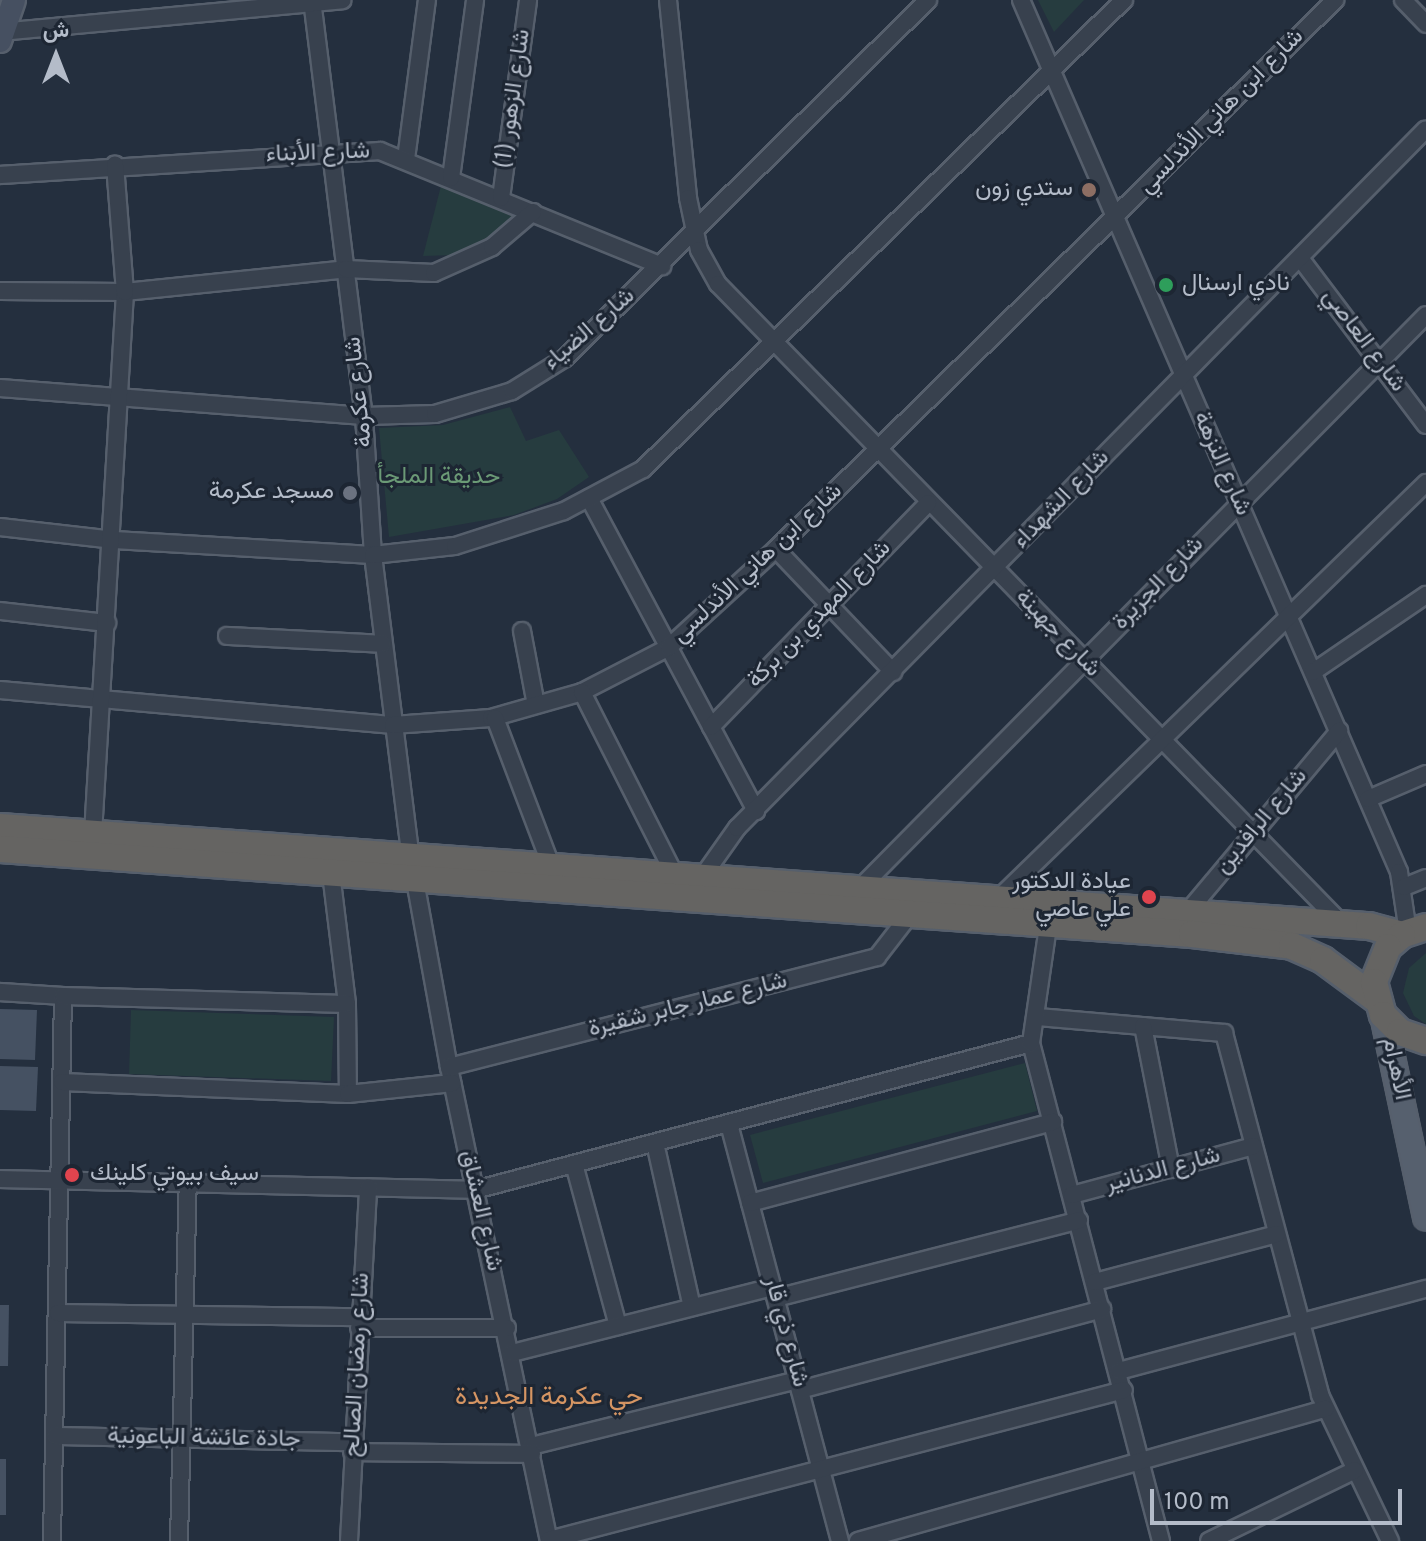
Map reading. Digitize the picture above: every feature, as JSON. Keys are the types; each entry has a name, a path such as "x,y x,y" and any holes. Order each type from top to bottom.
{"highway":[{"path":"0,827 550,863 1412,931"},
{"path":"0,849 1292,946 1323,960 1380,1008 1400,1032 1426,1041"},
{"path":"1380,1008 1378,964 1412,931"}],"main road":[{"path":"1,35 14,0"},
{"name":"الأهرام","path":"1380,1008 1418,1134 1426,1217"}],"street":[{"path":"1,35 343,0"},
{"path":"406,159 427,0"},
{"path":"451,178 475,0"},
{"name":"شارع الزهور (1)","path":"501,198 528,0"},
{"name":"شارع جهينة","path":"668,0 696,234 718,284 772,344 1342,924"},
{"name":"شارع الضياء","path":"0,388 364,416 435,414 512,391 565,358 696,234 928,0"},
{"name":"شارع النزهة","path":"1021,0 1368,799 1404,887 1412,931"},
{"path":"0,527 114,540 373,555 455,546 564,511 643,469 1124,0"},
{"name":"شارع ابن هاني الأندلسي","path":"0,690 393,725 495,718 582,692 669,647 776,549 1335,0"},
{"path":"1403,0 1426,24"},
{"name":"شارع عكرمة","path":"312,2 364,416 373,555 383,644 415,879"},
{"name":"شارع الشهداء","path":"703,876 737,828 1426,129"},
{"name":"شارع الأبناء","path":"0,175 115,164 380,151 406,159 662,266"},
{"path":"93,834 105,701 125,292 115,164"},
{"path":"0,291 125,292 346,269 434,273 492,247 533,212"},
{"name":"شارع العاصي","path":"1300,258 1426,425"},
{"name":"شارع الجزيرة","path":"860,888 1084,662 1237,501 1426,315"},
{"path":"998,899 1163,743 1426,483"},
{"path":"589,498 756,811"},
{"name":"شارع المهدي بن بركة","path":"711,727 928,503"},
{"path":"776,549 893,672"},
{"path":"1313,672 1426,595"},
{"path":"0,611 107,623"},
{"path":"522,631 536,705"},
{"path":"227,636 383,644"},
{"path":"582,692 674,873"},
{"path":"495,718 550,863"},
{"name":"شارع الرافدين","path":"1186,914 1339,731"},
{"path":"1368,799 1426,774"},
{"path":"331,873 347,1004 348,1094"},
{"path":"1404,887 1426,878"},
{"name":"شارع العشاق","path":"415,879 450,1075 507,1328 549,1541"},
{"name":"شارع عمار جابر شقيرة","path":"62,1082 348,1094 450,1075 877,957 908,917"},
{"path":"1048,926 1031,1043 1144,1462 1160,1541"},
{"path":"0,992 347,1004"},
{"path":"52,1541 62,1182 63,996"},
{"path":"1037,1017 1224,1033 1326,1409 1390,1541"},
{"path":"1143,1026 1171,1169"},
{"path":"0,1179 475,1190 1031,1043"},
{"path":"750,1203 1053,1122"},
{"name":"شارع ذي قار","path":"729,1124 840,1541"},
{"path":"655,1143 692,1307"},
{"name":"شارع الدنانير","path":"1072,1195 1254,1146"},
{"path":"574,1164 618,1326"},
{"path":"179,1541 188,1185"},
{"name":"شارع رمضان الصالح","path":"349,1541 368,1188"},
{"path":"512,1353 692,1307 774,1292 1079,1220"},
{"path":"1095,1282 1277,1234"},
{"path":"1119,1371 1426,1289"},
{"name":"جادة عائشة الباعونية","path":"55,1436 531,1450 1102,1309"},
{"path":"58,1313 507,1328"},
{"path":"549,1541 822,1473 1124,1390"},
{"path":"858,1541 1326,1409"},
{"path":"1209,1541 1355,1470"}],"green space":[{"path":"1038,0 1084,0 1054,32"},
{"path":"442,182 516,215 487,241 455,255 423,256"},
{"name":"حديقة الملجأ","path":"510,407 526,441 559,430 589,477 557,499 514,515 389,537 379,428 443,425"},
{"path":"1426,953 1426,1024 1414,1016 1403,993 1409,968"},
{"path":"131,1010 334,1017 331,1081 129,1074"},
{"path":"1025,1063 1037,1111 763,1183 750,1135"}],"building":[{"path":"0,1009 37,1010 35,1060 0,1059"},
{"path":"0,1066 38,1067 36,1111 0,1110"},
{"path":"0,1305 9,1305 8,1366 0,1366"},
{"path":"0,1459 6,1459 6,1515 0,1515"}],"place":[{"name":"ستدي زون","path":"1089,190"},
{"name":"نادي ارسنال","path":"1166,285"},
{"name":"مسجد عكرمة","path":"350,493"},
{"name":"عيادة الدكتور علي عاصي","path":"1149,897"},
{"name":"سيف بيوتي كلينك","path":"72,1175"}],"district":[{"name":"حي عكرمة الجديدة","path":"549,1398"}]}
